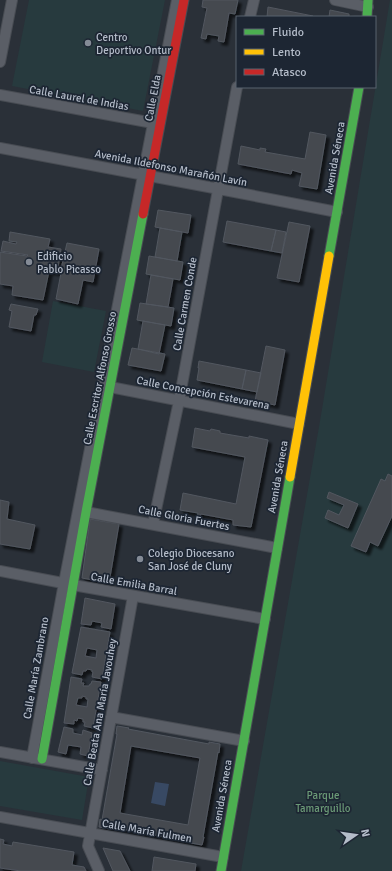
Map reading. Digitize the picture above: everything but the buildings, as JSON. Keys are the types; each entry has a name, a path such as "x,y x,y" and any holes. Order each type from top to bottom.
{"street":[{"path":"0,62 12,0"},
{"name":"Calle Elda","path":"146,175 153,124 177,0"},
{"name":"Calle Elda","path":"146,175 184,0"},
{"path":"250,16 254,0"},
{"path":"335,0 368,3 367,16"},
{"name":"Calle Carmen Conde","path":"153,524 179,401 238,88"},
{"name":"Avenida Séneca","path":"221,871 264,619 359,88"},
{"name":"Calle Laurel de Indias","path":"0,95 153,124"},
{"name":"Avenida Ildefonso Marañón Lavín","path":"0,148 337,212"},
{"name":"Calle Escritor Alfonso Grosso","path":"69,584 146,175"},
{"name":"Calle Escritor Alfonso Grosso","path":"69,584 86,512 107,387"},
{"name":"Calle Concepción Estevarena","path":"107,387 299,424"},
{"name":"Calle Gloria Fuertes","path":"86,512 277,548"},
{"name":"Calle Emilia Barral","path":"0,571 264,619"},
{"name":"Calle María Zambrano","path":"37,758 69,584"},
{"name":"Calle Beata Ana María Javouhey","path":"99,871 88,846 133,596"},
{"path":"111,717 244,741"},
{"path":"0,752 102,770"},
{"name":"Calle María Fulmen","path":"0,817 223,857"}],"green space":[{"name":"Centro Deportivo Ontur","path":"29,0 165,0 143,111 12,86"},
{"name":"Parque Tamarguillo","path":"390,0 392,0 392,871 241,871 320,421"},
{"path":"53,301 106,311 94,372 42,362"},
{"path":"0,761 89,777 82,820 0,806"}],"water":[{"path":"155,782 169,784 165,806 151,803"}],"traffic: fast":[{"path":"367,16 368,0"},
{"path":"329,256 359,88"},
{"path":"42,759 86,512 143,214"},
{"path":"221,871 290,477"}],"traffic: slow":[{"path":"290,477 329,256"}],"traffic: jam":[{"path":"143,214 184,0"}],"place":[{"name":"Centro Deportivo Ontur","path":"88,43"},
{"name":"Edificio Pablo Picasso","path":"29,262"},
{"name":"Colegio Diocesano San José de Cluny","path":"140,559"}]}
